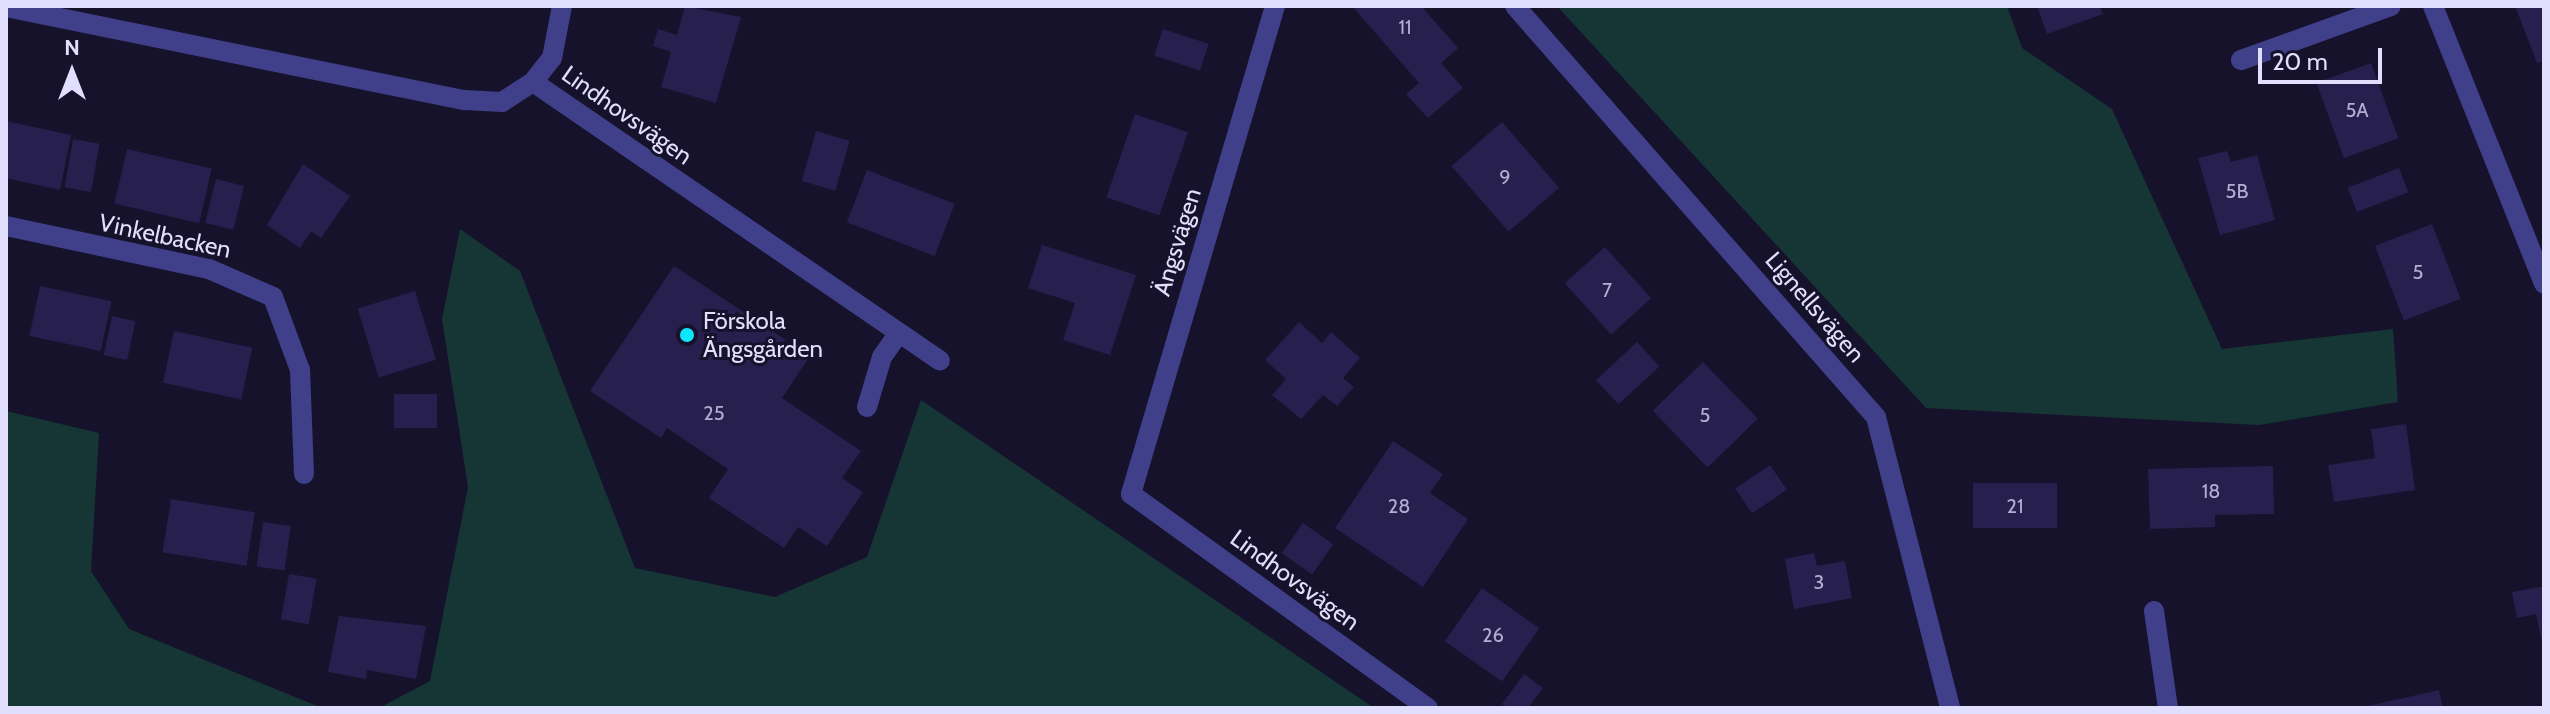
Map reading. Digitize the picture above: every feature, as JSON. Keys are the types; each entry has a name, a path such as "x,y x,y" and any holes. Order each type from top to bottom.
{"street":[{"path":"533,82 552,58 562,6"},
{"name":"Ängsvägen","path":"1131,494 1275,6"},
{"name":"Lignellsvägen","path":"1515,6 1876,417 1950,708"},
{"path":"2241,60 2391,6"},
{"path":"2433,6 2544,284"},
{"name":"Lindhovsvägen","path":"6,7 465,100 502,102 533,82 940,361"},
{"name":"Vinkelbacken","path":"6,226 209,269 273,297 300,370 304,474"},
{"path":"867,407 882,357 899,333"},
{"name":"Lindhovsvägen","path":"1131,494 1428,708"},
{"path":"2154,611 2168,708"}],"green space":[{"path":"1557,6 2007,6 2022,48 2112,109 2222,349 2393,329 2398,402 2259,425 1926,408"},
{"path":"460,229 520,271 635,568 775,597 867,557 921,400 1374,708 379,708 430,681 468,487 442,319"},
{"path":"6,411 99,433 91,571 129,629 322,708 6,708"}],"building":[{"path":"685,6 741,17 716,103 661,87 671,52 653,46 658,29 677,35"},
{"path":"1352,6 1421,6 1458,48 1441,63 1463,88 1428,118 1406,94 1419,83"},
{"path":"2037,6 2100,6 2103,14 2047,34"},
{"path":"2515,6 2544,6 2544,61 2537,63"},
{"path":"1163,29 1209,44 1200,70 1154,56"},
{"path":"2371,63 2398,138 2344,158 2316,83"},
{"path":"1135,114 1188,132 1159,215 1106,197"},
{"path":"6,121 71,135 60,190 6,178"},
{"path":"1502,122 1559,188 1509,232 1451,166"},
{"path":"816,131 850,141 835,191 802,181"},
{"path":"73,139 100,144 91,192 64,187"},
{"path":"127,149 212,169 199,223 114,204"},
{"path":"2227,151 2231,162 2257,155 2275,220 2220,235 2198,158"},
{"path":"303,164 350,196 321,238 311,231 300,248 267,225"},
{"path":"2399,168 2408,192 2357,212 2348,188"},
{"path":"867,170 955,204 935,256 847,222"},
{"path":"216,179 244,186 233,230 205,223"},
{"path":"2432,224 2461,299 2404,321 2375,246"},
{"path":"1042,245 1136,275 1110,355 1063,340 1075,303 1028,288"},
{"path":"1605,247 1651,298 1611,334 1565,283"},
{"path":"674,266 810,356 782,398 861,451 842,478 863,492 827,546 798,527 784,548 709,498 728,469 667,428 661,438 590,391"},
{"path":"40,286 111,301 101,351 29,336"},
{"path":"415,291 436,360 379,377 358,309"},
{"path":"112,316 135,321 127,360 104,355"},
{"path":"1299,322 1322,343 1331,332 1360,358 1343,378 1354,387 1337,406 1323,395 1301,419 1272,395 1286,379 1265,360"},
{"path":"174,331 252,348 241,399 163,383"},
{"path":"1637,342 1660,366 1619,404 1596,380"},
{"path":"1703,362 1758,419 1708,467 1653,411"},
{"path":"394,394 437,394 437,428 394,428"},
{"path":"2406,424 2415,490 2334,502 2328,465 2375,458 2371,429"},
{"path":"1393,441 1443,474 1430,493 1468,519 1423,587 1335,528"},
{"path":"1770,465 1787,490 1752,513 1735,488"},
{"path":"2273,466 2274,514 2215,515 2215,527 2150,529 2148,469"},
{"path":"1973,483 2057,483 2057,528 1973,528"},
{"path":"171,499 255,512 247,566 163,552"},
{"path":"263,522 291,526 284,570 257,567"},
{"path":"1303,523 1333,544 1312,575 1282,553"},
{"path":"1814,553 1817,566 1845,561 1852,598 1794,609 1785,559"},
{"path":"289,574 317,579 309,624 281,619"},
{"path":"2544,586 2543,647 2536,614 2517,618 2512,592"},
{"path":"1482,588 1539,628 1502,681 1445,641"},
{"path":"339,616 426,626 416,679 367,670 366,679 328,672"},
{"path":"1524,674 1543,688 1528,708 1507,708 1502,704"},
{"path":"2439,690 2443,708 2363,708 2363,707"}],"place":[{"name":"Förskola Ängsgården","path":"687,335"}]}
